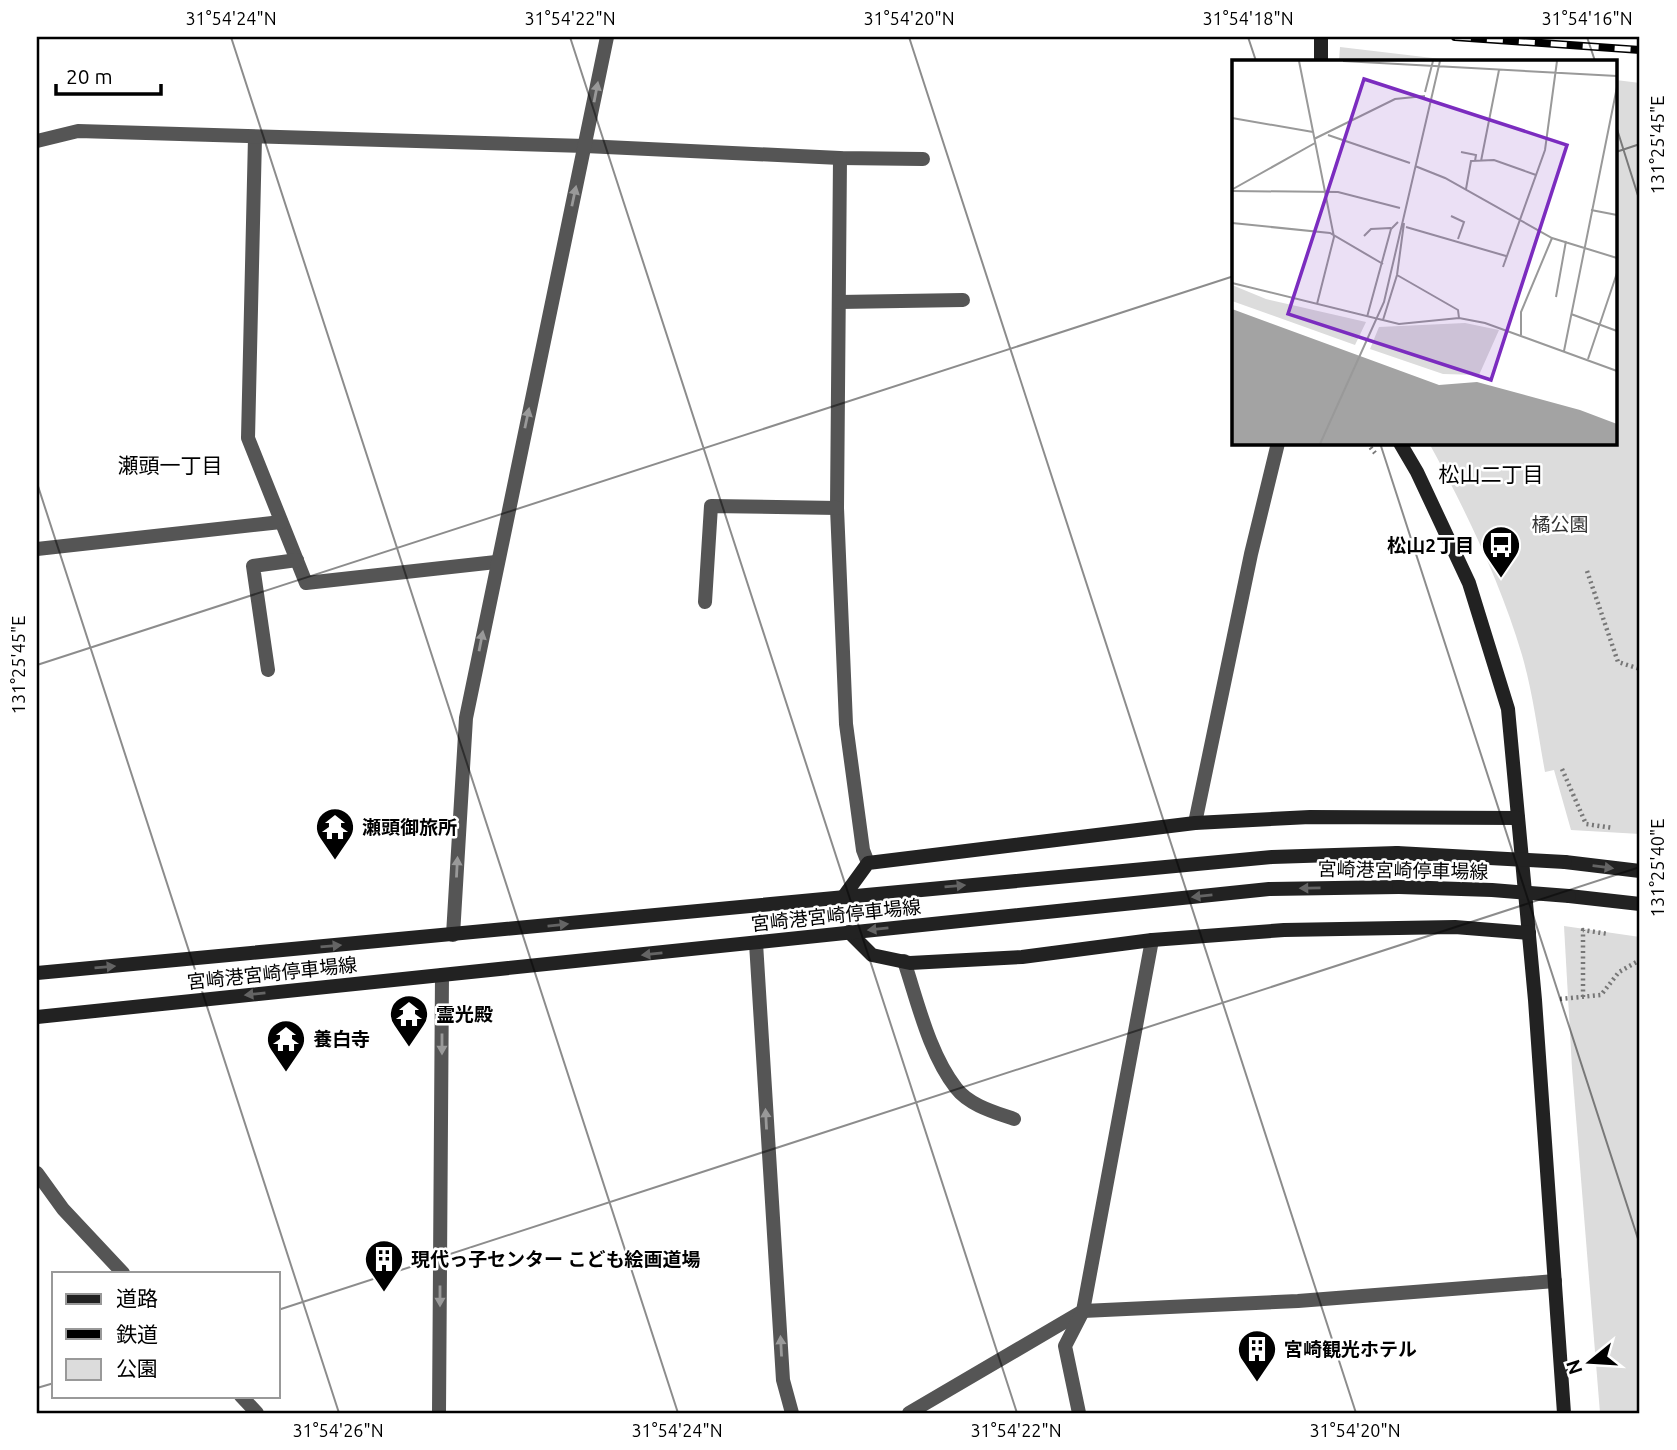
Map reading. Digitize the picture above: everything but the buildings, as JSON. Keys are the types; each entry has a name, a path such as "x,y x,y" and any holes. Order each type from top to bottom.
{"main road":[{"path":"1321,37 1321,60"},
{"path":"1401,444 1417,472 1473,596 1508,709 1529,933 1564,1413"},
{"path":"844,897 868,863 1195,823 1310,817 1518,818"},
{"name":"宮崎港宮崎停車場線","path":"37,973 1272,857 1398,853 1565,862 1640,871"},
{"name":"宮崎港宮崎停車場線","path":"37,1017 1269,889 1399,887 1492,890 1640,904"},
{"path":"849,932 872,954 910,963 1022,957 1152,940 1284,930 1455,927 1529,933"}],"street":[{"path":"453,935 466,718 496,562 607,37"},
{"path":"37,141 78,131 923,159"},
{"path":"255,137 248,438 306,583 496,562"},
{"path":"841,158 837,508 846,724 863,850 868,863"},
{"path":"839,302 963,300"},
{"path":"1195,823 1251,554 1278,444"},
{"path":"705,602 711,506 837,508"},
{"path":"37,549 281,522"},
{"path":"268,670 253,566 297,560"},
{"path":"1079,1413 1065,1346 1083,1311 1152,940"},
{"path":"756,943 783,1380 792,1413"},
{"path":"904,961 936,1052 957,1090 985,1109 1014,1119"},
{"path":"439,1413 442,975"},
{"path":"37,1173 64,1209 122,1272"},
{"path":"909,1413 1083,1311 1298,1301 1555,1281"},
{"path":"243,1398 257,1413"}],"path":[{"path":"1368,444 1382,462"},
{"path":"1587,571 1618,663 1640,669"},
{"path":"1562,769 1586,824 1614,828"},
{"path":"1583,997 1583,930 1608,934"},
{"path":"1559,999 1601,995 1619,972 1640,960"}],"green space":[{"path":"1340,47 1450,60 1339,60"},
{"name":"橘公園","path":"1618,80 1640,83 1640,834 1571,830 1554,770 1545,772 1526,669 1513,627 1469,520 1430,444 1618,444"},
{"path":"1564,926 1640,937 1640,1413 1600,1413 1572,1068"}],"railway":[{"path":"1455,37 1640,50"}],"place":[{"name":"松山2丁目","path":"1501,579"},
{"name":"瀬頭御旅所","path":"335,861"},
{"name":"霊光殿","path":"409,1048"},
{"name":"養白寺","path":"286,1073"},
{"name":"現代っ子センター こども絵画道場","path":"384,1293"},
{"name":"宮崎観光ホテル","path":"1257,1383"}],"district":[{"name":"瀬頭一丁目","path":"170,466"},
{"name":"松山二丁目","path":"1491,475"}]}
